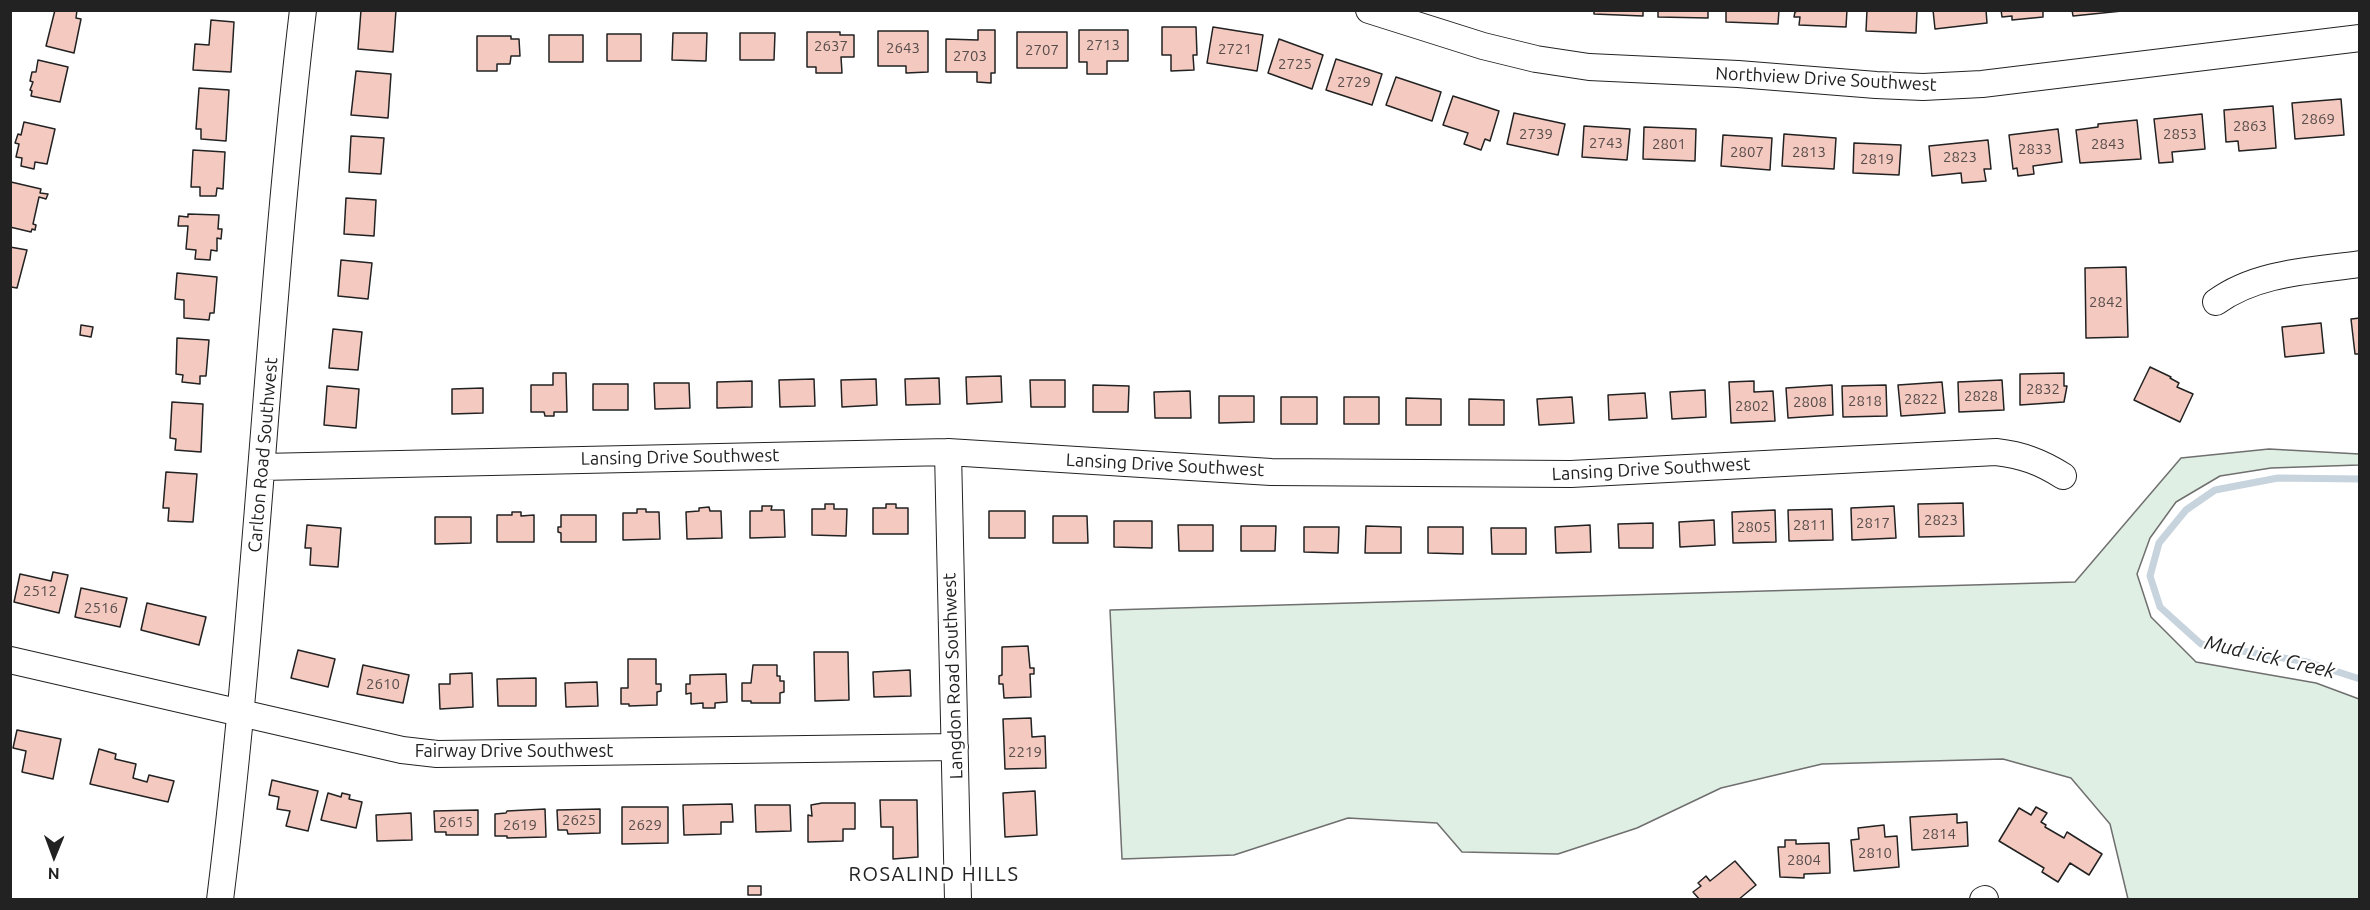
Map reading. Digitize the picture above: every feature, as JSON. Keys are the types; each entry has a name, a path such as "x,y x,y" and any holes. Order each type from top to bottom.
{"street":[{"name":"Carlton Road Southwest","path":"220,900 242,714 279,257 303,10"},
{"name":"Northview Drive Southwest","path":"1369,10 1483,46 1536,59 1589,67 1738,74 1923,87 1982,84 2360,38"},
{"path":"2216,302 2249,284 2279,275 2360,264"},
{"name":"Lansing Drive Southwest","path":"262,467 948,452 1271,472 1571,474 1996,452 2017,454 2041,462 2063,476"},
{"name":"Langdon Road Southwest","path":"948,452 958,900"},
{"name":"Fairway Drive Southwest","path":"10,660 402,750 437,754 956,747"}],"green space":[{"path":"2269,449 2359,454 2359,465 2271,468 2220,476 2176,502 2150,538 2137,574 2151,617 2196,662 2316,683 2359,699 2359,899 2128,899 2110,824 2071,778 2003,759 1822,764 1721,788 1637,828 1558,854 1462,852 1437,823 1348,818 1234,855 1122,859 1110,610 2075,582 2181,458"}],"building":[{"path":"55,10 77,10 76,18 81,19 74,53 46,46"},
{"path":"361,10 396,10 393,52 358,49"},
{"path":"1594,10 1643,10 1643,16 1594,14"},
{"path":"1658,10 1708,10 1708,18 1658,17"},
{"path":"1726,10 1779,10 1778,24 1726,22"},
{"path":"1800,10 1847,10 1846,27 1799,25 1800,17 1794,17 1795,12"},
{"path":"1867,10 1917,10 1916,33 1866,31"},
{"path":"1933,10 1986,10 1987,23 1935,29"},
{"path":"2001,10 2043,10 2043,17 2012,20 2012,16 2002,17"},
{"path":"2072,10 2122,10 2122,11 2073,16"},
{"path":"211,20 234,22 231,72 193,70 195,44 209,45"},
{"path":"1162,27 1196,27 1197,55 1193,55 1194,70 1171,71 1171,55 1162,55"},
{"path":"1213,27 1263,35 1257,71 1207,63"},
{"path":"978,30 995,30 995,73 991,73 991,83 977,82 977,72 946,72 946,39 978,40"},
{"path":"1079,30 1128,30 1128,61 1107,61 1107,74 1087,74 1087,62 1079,62"},
{"path":"878,31 928,31 928,72 906,73 906,66 878,66"},
{"path":"807,32 840,32 840,35 854,35 854,57 841,57 842,73 816,73 816,67 807,67"},
{"path":"1017,32 1067,32 1067,68 1017,68"},
{"path":"673,33 707,33 706,61 672,60"},
{"path":"740,33 775,33 774,60 740,60"},
{"path":"607,34 641,34 641,61 607,61"},
{"path":"549,35 583,35 583,62 549,62"},
{"path":"477,36 511,36 511,39 519,39 520,56 511,56 510,64 497,64 497,71 477,71"},
{"path":"1279,39 1323,55 1312,89 1268,73"},
{"path":"1336,59 1382,74 1372,105 1326,90"},
{"path":"38,60 68,67 60,102 31,96 32,91 30,90 33,82 30,81 32,72 36,72"},
{"path":"356,71 391,74 388,118 351,115"},
{"path":"1396,77 1441,92 1432,121 1386,105"},
{"path":"199,88 229,90 226,141 201,139 201,129 196,129"},
{"path":"1453,96 1499,111 1490,141 1485,139 1481,150 1464,144 1468,133 1443,125"},
{"path":"2341,99 2344,135 2295,139 2292,103"},
{"path":"2273,106 2276,148 2239,151 2238,141 2226,142 2224,110"},
{"path":"1514,113 1565,124 1558,155 1507,144"},
{"path":"2202,114 2205,149 2172,152 2173,162 2159,163 2154,119"},
{"path":"2137,120 2141,159 2080,163 2076,130 2098,127 2098,124"},
{"path":"24,122 55,129 47,164 35,162 34,169 21,166 22,158 16,157 19,144 15,143 18,134 21,135"},
{"path":"1584,126 1630,129 1627,160 1582,157"},
{"path":"1644,127 1696,129 1695,161 1643,159"},
{"path":"2058,129 2062,162 2033,166 2034,174 2018,176 2017,168 2013,169 2009,135"},
{"path":"1784,134 1836,138 1834,169 1782,166"},
{"path":"1723,135 1772,138 1770,170 1721,166"},
{"path":"351,136 384,138 381,174 349,172"},
{"path":"1988,140 1991,169 1984,169 1986,181 1962,183 1961,173 1932,176 1929,146"},
{"path":"1854,143 1901,145 1899,175 1853,173"},
{"path":"193,150 225,152 223,189 217,188 216,196 200,196 200,187 191,187"},
{"path":"11,182 41,189 40,193 48,194 46,199 39,197 33,224 36,225 35,230 32,229 31,232 10,227"},
{"path":"346,198 376,200 374,236 344,234"},
{"path":"188,214 219,215 218,229 222,229 221,239 217,238 217,251 211,250 210,260 195,259 196,250 186,249 188,226 178,226 179,216 188,217"},
{"path":"10,247 27,250 17,288 11,287 10,283"},
{"path":"341,260 372,263 368,299 338,296"},
{"path":"2126,267 2128,337 2086,338 2085,268"},
{"path":"177,273 217,277 214,313 210,313 209,320 184,318 184,300 175,299"},
{"path":"2360,318 2360,354 2355,354 2351,319"},
{"path":"2321,323 2324,353 2285,357 2282,327"},
{"path":"81,325 93,327 91,337 80,335"},
{"path":"333,329 362,332 358,370 329,368"},
{"path":"177,338 209,340 206,376 200,376 200,384 182,382 183,375 176,374"},
{"path":"2150,367 2171,377 2179,383 2177,387 2193,394 2180,422 2134,400"},
{"path":"553,373 566,373 567,412 554,412 554,416 545,416 544,412 531,412 531,385 553,385"},
{"path":"2064,373 2064,386 2067,386 2064,402 2020,405 2020,374"},
{"path":"1001,376 1002,402 967,404 966,377"},
{"path":"939,378 940,404 906,405 905,379"},
{"path":"814,379 815,406 780,407 779,380"},
{"path":"876,379 877,405 842,407 841,380"},
{"path":"1030,380 1065,380 1065,407 1031,407"},
{"path":"2002,380 2004,410 1959,412 1958,382"},
{"path":"752,381 752,407 717,408 717,382"},
{"path":"1754,381 1754,392 1773,391 1775,421 1731,423 1729,382"},
{"path":"1942,382 1945,413 1901,416 1898,385"},
{"path":"654,383 689,383 690,408 655,409"},
{"path":"593,384 628,384 628,410 593,410"},
{"path":"1093,385 1129,386 1128,412 1093,412"},
{"path":"1832,385 1833,415 1788,418 1786,388"},
{"path":"1886,385 1887,416 1843,417 1842,386"},
{"path":"327,386 359,389 356,428 324,425"},
{"path":"483,388 483,413 452,414 452,389"},
{"path":"1705,390 1706,417 1672,419 1670,392"},
{"path":"1190,391 1191,418 1155,418 1154,392"},
{"path":"1645,393 1647,418 1609,420 1608,395"},
{"path":"1219,396 1254,396 1254,422 1219,423"},
{"path":"1281,397 1317,397 1317,424 1281,424"},
{"path":"1344,397 1379,397 1379,424 1344,424"},
{"path":"1572,397 1574,423 1539,425 1537,399"},
{"path":"1406,398 1441,399 1441,425 1406,425"},
{"path":"1469,399 1504,400 1504,425 1469,425"},
{"path":"172,402 203,404 201,452 175,450 176,439 170,438"},
{"path":"166,472 197,474 193,522 168,521 169,508 163,508"},
{"path":"1963,503 1964,536 1919,537 1918,504"},
{"path":"825,504 834,504 834,509 847,509 846,536 812,535 812,509 825,509"},
{"path":"886,504 896,504 896,508 908,508 908,534 873,534 873,508 886,508"},
{"path":"762,506 772,506 771,510 784,510 785,537 750,538 750,511 762,511"},
{"path":"1894,506 1896,538 1852,540 1851,508"},
{"path":"709,507 710,511 721,511 722,538 687,539 686,512"},
{"path":"637,509 659,512 660,539 623,540 623,513 637,513"},
{"path":"1832,509 1833,540 1789,541 1788,510"},
{"path":"1775,510 1776,542 1733,543 1732,512"},
{"path":"989,511 1025,511 1025,538 989,538"},
{"path":"512,512 521,512 521,516 534,515 534,542 497,542 497,515 512,515"},
{"path":"561,515 596,515 596,542 561,542 558,527 561,527"},
{"path":"1053,516 1087,516 1088,543 1053,543"},
{"path":"435,517 471,517 471,543 435,544"},
{"path":"1714,520 1715,545 1680,547 1679,522"},
{"path":"1114,521 1152,521 1152,548 1114,547"},
{"path":"1653,523 1653,548 1619,548 1618,524"},
{"path":"307,525 341,528 338,567 310,565 311,548 305,548"},
{"path":"1178,525 1213,525 1213,551 1179,551"},
{"path":"1590,525 1591,552 1556,553 1555,527"},
{"path":"1241,526 1276,526 1275,551 1241,551"},
{"path":"1366,526 1401,527 1401,553 1365,553"},
{"path":"1304,527 1339,527 1338,553 1304,552"},
{"path":"1428,527 1463,527 1463,554 1428,553"},
{"path":"1491,528 1526,528 1526,554 1492,554"},
{"path":"53,572 68,575 59,613 14,602 20,574 51,581"},
{"path":"81,588 127,598 120,627 75,617"},
{"path":"147,603 206,617 199,645 141,630"},
{"path":"1028,646 1030,668 1034,668 1034,674 1030,674 1031,697 1004,698 1003,684 999,684 999,676 1002,675 1002,647"},
{"path":"298,650 335,659 328,687 291,678"},
{"path":"814,652 848,652 849,700 815,701"},
{"path":"628,659 656,659 656,684 661,684 661,691 657,692 657,705 621,704 621,688 628,688"},
{"path":"363,665 409,675 403,703 357,694"},
{"path":"753,665 777,665 777,676 780,676 780,681 784,681 784,692 780,693 780,703 742,701 742,683 751,683"},
{"path":"910,670 911,696 874,697 873,672"},
{"path":"472,673 473,707 440,709 439,684 450,684 450,674"},
{"path":"726,674 727,702 715,703 715,708 703,708 703,703 691,704 691,693 686,694 686,684 690,684 690,675"},
{"path":"536,678 536,706 498,706 497,679"},
{"path":"597,682 598,706 566,707 565,683"},
{"path":"1031,718 1032,737 1045,736 1046,768 1005,769 1003,719"},
{"path":"17,730 61,739 53,779 22,772 26,751 13,748"},
{"path":"99,749 116,754 115,759 136,764 133,778 147,782 149,775 174,781 168,802 90,784"},
{"path":"272,780 318,791 308,831 286,826 290,811 277,809 279,797 269,795"},
{"path":"1035,791 1037,835 1005,837 1003,793"},
{"path":"328,793 341,797 342,793 350,795 349,799 362,802 356,828 321,820"},
{"path":"880,800 917,800 918,857 893,859 893,827 881,827"},
{"path":"855,803 855,829 843,829 843,841 808,842 808,815 812,816 811,805"},
{"path":"732,804 733,822 721,822 721,834 684,835 683,805"},
{"path":"755,805 790,805 791,831 756,832"},
{"path":"622,807 668,807 668,843 622,844"},
{"path":"2036,807 2047,813 2041,822 2046,825 2045,827 2064,838 2067,832 2102,854 2089,875 2070,863 2058,882 2042,872 2044,868 1999,841 2019,808 2031,815"},
{"path":"545,809 546,837 495,836 495,814"},
{"path":"600,809 600,833 568,834 567,830 558,830 557,810"},
{"path":"478,810 478,835 446,835 446,832 435,832 434,811"},
{"path":"411,813 412,840 377,841 376,815"},
{"path":"1957,814 1957,823 1967,822 1968,846 1912,850 1910,817"},
{"path":"1884,825 1885,837 1897,836 1899,867 1854,871 1851,840 1859,839 1858,828"},
{"path":"1785,840 1796,840 1796,844 1829,843 1830,873 1804,874 1804,878 1780,877 1778,847 1785,847"},
{"path":"1735,861 1756,885 1738,900 1700,900 1693,892 1701,886 1698,883 1706,876 1710,881"},
{"path":"748,886 761,886 761,895 748,895"}],"waterway":[{"name":"Mud Lick Creek","path":"2360,479 2278,478 2215,490 2186,510 2159,543 2150,576 2160,607 2201,644 2307,662 2360,679"}],"district":[{"name":"ROSALIND HILLS","path":"934,874"}]}
